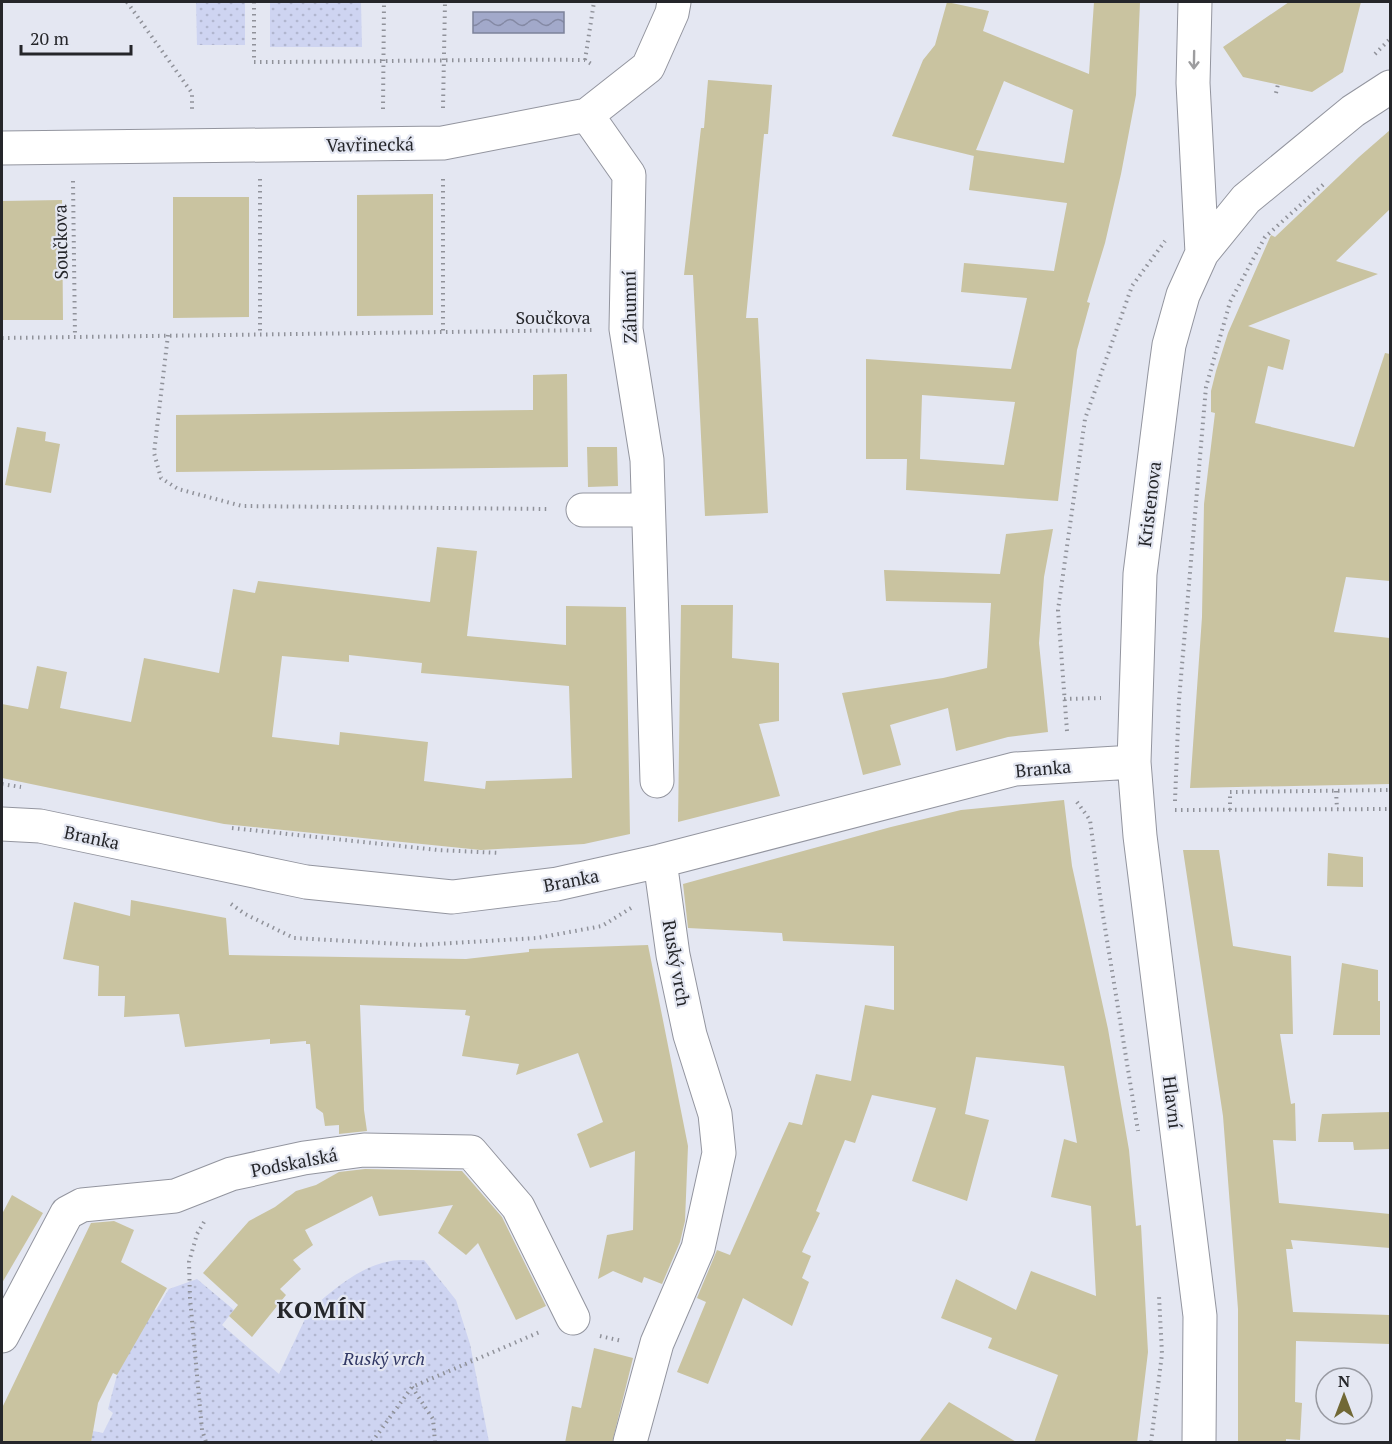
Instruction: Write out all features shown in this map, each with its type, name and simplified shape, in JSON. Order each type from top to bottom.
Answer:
[{"type":"street","name":"Vavřinecká","points":[[2,148],[442,143],[587,115],[648,67],[675,2]]},
{"type":"street","name":"Kristenova","points":[[1195,2],[1193,83],[1202,253]]},
{"type":"street","name":"Kristenova","points":[[1134,762],[1140,574],[1169,345],[1183,295],[1202,253],[1246,198],[1353,111],[1390,87]]},
{"type":"street","name":"Záhumní","points":[[587,115],[629,176],[626,329],[647,460],[657,782]]},
{"type":"street","points":[[583,510],[648,510]]},
{"type":"street","name":"Branka","points":[[2,824],[40,826],[306,882],[452,897],[662,874],[1015,769],[1134,762]]},
{"type":"street","name":"Hlavní","points":[[1134,762],[1140,836],[1200,1316],[1199,1443]]},
{"type":"street","name":"Ruský vrch","points":[[630,1443],[657,1343],[698,1248],[719,1153],[715,1114],[690,1035],[673,955],[662,874]]},
{"type":"street","name":"Podskalská","points":[[2,1336],[67,1212],[82,1205],[175,1196],[231,1174],[304,1158],[364,1150],[471,1152],[518,1207],[573,1318]]},
{"type":"path","points":[[126,2],[192,93],[192,145]]},
{"type":"path","points":[[254,2],[254,62],[383,62],[444,59],[585,60],[623,86]]},
{"type":"path","points":[[382,143],[384,2]]},
{"type":"path","points":[[444,80],[446,2]]},
{"type":"path","points":[[585,60],[594,2]]},
{"type":"path","points":[[1276,93],[1278,84]]},
{"type":"path","points":[[433,111],[452,110]]},
{"type":"path","points":[[442,143],[443,331]]},
{"type":"path","points":[[260,145],[260,334]]},
{"type":"path","name":"Součkova","points":[[73,147],[75,337]]},
{"type":"path","points":[[1174,821],[1179,700],[1206,387],[1230,302],[1265,237],[1332,177]]},
{"type":"path","name":"Součkova","points":[[2,339],[626,329]]},
{"type":"path","points":[[168,335],[154,453],[161,478],[178,489],[242,506],[583,510]]},
{"type":"path","points":[[1064,699],[1108,698]]},
{"type":"path","points":[[2,784],[23,788]]},
{"type":"path","points":[[1336,790],[1337,809]]},
{"type":"path","points":[[1230,810],[1230,792],[1390,790]]},
{"type":"path","points":[[1071,794],[1090,820],[1101,903],[1140,1138]]},
{"type":"path","points":[[1175,810],[1390,809]]},
{"type":"path","points":[[224,827],[438,850],[501,853]]},
{"type":"path","points":[[228,902],[245,914],[294,938],[419,945],[537,938],[602,926],[662,874]]},
{"type":"path","points":[[206,1443],[202,1430],[189,1262],[198,1234],[207,1216]]},
{"type":"path","points":[[1151,1443],[1162,1354],[1159,1289]]},
{"type":"path","points":[[372,1443],[412,1388],[573,1318]]},
{"type":"path","points":[[412,1388],[434,1419],[435,1443]]},
{"type":"green space","points":[[196,2],[245,2],[245,45],[197,45]]},
{"type":"green space","points":[[270,2],[361,2],[362,47],[270,47]]},
{"type":"green space","name":"Ruský vrch","points":[[395,1260],[424,1260],[456,1300],[470,1344],[489,1442],[91,1442],[93,1431],[103,1433],[113,1413],[108,1409],[117,1375],[147,1306],[156,1310],[169,1289],[197,1279],[234,1310],[222,1325],[279,1374],[305,1319],[303,1316],[333,1291],[355,1275],[378,1264]]},
{"type":"water","points":[[473,12],[564,12],[564,33],[473,33]]},
{"type":"building","points":[[947,2],[989,11],[983,31],[1089,74],[1094,2],[1140,2],[1136,95],[1121,174],[1105,243],[1087,302],[1090,303],[1077,350],[1058,501],[906,490],[907,459],[866,459],[866,359],[1011,369],[1027,298],[961,292],[964,263],[1054,271],[1067,203],[969,190],[974,156],[892,136],[923,60],[935,45]],"holes":[[[1004,81],[1073,110],[1064,163],[976,150]],[[922,395],[1015,402],[1004,465],[920,459]]]},
{"type":"building","points":[[1289,2],[1361,2],[1343,72],[1312,92],[1243,77],[1223,47]]},
{"type":"building","points":[[708,80],[772,85],[768,134],[764,134],[746,318],[758,318],[768,513],[705,516],[693,275],[684,275],[701,128],[704,128]]},
{"type":"building","points":[[1390,130],[1390,209],[1336,261],[1378,274],[1248,326],[1290,340],[1283,370],[1268,366],[1255,423],[1354,447],[1385,353],[1390,354],[1390,581],[1346,577],[1334,632],[1390,638],[1390,784],[1190,788],[1202,617],[1204,504],[1215,413],[1211,412],[1211,391],[1216,371],[1228,333],[1271,235],[1275,237]]},
{"type":"building","points":[[433,194],[433,315],[357,316],[357,195]]},
{"type":"building","points":[[173,197],[249,197],[249,317],[173,318]]},
{"type":"building","points":[[62,200],[63,320],[2,320],[2,201]]},
{"type":"building","points":[[567,374],[568,467],[176,472],[176,415],[533,410],[533,375]]},
{"type":"building","points":[[17,427],[46,432],[45,441],[60,444],[51,493],[5,485]]},
{"type":"building","points":[[587,447],[617,447],[618,486],[588,487]]},
{"type":"building","points":[[1053,529],[1044,577],[1039,643],[1048,732],[1008,737],[956,751],[948,708],[890,725],[901,765],[863,775],[842,693],[943,678],[987,668],[991,603],[886,601],[884,570],[1000,574],[1006,534]]},
{"type":"building","points":[[437,547],[477,551],[467,636],[566,645],[566,606],[626,607],[630,834],[584,844],[481,850],[224,824],[2,778],[2,704],[28,709],[37,666],[67,672],[60,708],[131,722],[144,658],[219,673],[233,589],[255,593],[258,581],[430,602]],"holes":[[[349,655],[422,663],[421,673],[569,686],[572,778],[486,781],[485,789],[424,781],[428,742],[340,732],[339,745],[272,737],[282,656],[349,662]]]},
{"type":"building","points":[[681,605],[733,605],[732,658],[779,663],[779,721],[759,724],[780,796],[678,822]]},
{"type":"building","points":[[1064,800],[1072,866],[1108,1029],[1129,1150],[1136,1226],[1141,1225],[1148,1352],[1137,1443],[1034,1443],[1058,1375],[988,1348],[992,1338],[941,1318],[956,1279],[1016,1310],[1031,1271],[1096,1296],[1091,1206],[1051,1197],[1064,1139],[1077,1143],[1064,1066],[976,1057],[965,1114],[989,1120],[967,1201],[912,1181],[936,1108],[872,1095],[855,1143],[845,1140],[816,1211],[820,1213],[802,1252],[811,1256],[802,1278],[809,1282],[792,1326],[743,1298],[708,1384],[677,1372],[706,1302],[697,1298],[717,1250],[730,1255],[789,1122],[802,1125],[816,1074],[851,1081],[865,1005],[894,1010],[894,946],[783,941],[782,933],[688,928],[683,884],[961,810]]},
{"type":"building","points":[[1183,850],[1219,850],[1233,946],[1291,956],[1293,1034],[1280,1034],[1291,1104],[1295,1103],[1296,1141],[1273,1140],[1279,1203],[1390,1214],[1390,1248],[1291,1240],[1293,1249],[1286,1249],[1293,1312],[1390,1315],[1390,1344],[1296,1341],[1295,1402],[1302,1403],[1300,1440],[1286,1439],[1286,1443],[1238,1443],[1238,1309],[1223,1116]]},
{"type":"building","points":[[1328,853],[1363,857],[1363,887],[1327,886]]},
{"type":"building","points":[[131,900],[226,918],[229,955],[466,959],[529,952],[529,949],[648,945],[688,1146],[685,1221],[680,1242],[662,1284],[644,1277],[642,1283],[613,1271],[598,1279],[607,1235],[633,1230],[635,1151],[590,1168],[577,1134],[603,1122],[578,1053],[516,1075],[519,1064],[462,1056],[470,1016],[465,1015],[466,1010],[360,1005],[364,1110],[367,1131],[339,1134],[339,1125],[325,1126],[323,1113],[316,1108],[310,1044],[306,1044],[306,1041],[270,1044],[270,1039],[185,1047],[179,1014],[124,1017],[125,996],[98,996],[99,966],[63,959],[74,902],[130,916]]},
{"type":"building","points":[[1342,963],[1378,970],[1380,1035],[1333,1035]]},
{"type":"building","points":[[1390,1112],[1390,1149],[1354,1150],[1353,1142],[1318,1142],[1322,1114]]},
{"type":"building","points":[[365,1169],[462,1171],[502,1217],[546,1306],[516,1320],[478,1243],[466,1255],[438,1233],[453,1205],[379,1216],[372,1196],[305,1230],[313,1245],[293,1260],[301,1269],[280,1289],[286,1295],[252,1337],[229,1316],[238,1305],[203,1273],[249,1221],[275,1207],[296,1191],[316,1185],[339,1172]]},
{"type":"building","points":[[12,1195],[43,1213],[2,1283],[2,1214]]},
{"type":"building","points":[[114,1221],[134,1230],[121,1262],[167,1288],[117,1375],[113,1373],[98,1403],[91,1443],[2,1443],[2,1408],[91,1223]]},
{"type":"building","points":[[594,1348],[633,1358],[612,1443],[565,1443],[572,1406],[581,1408]]},
{"type":"building","points":[[949,1402],[1018,1443],[918,1443]]},
{"type":"district","name":"KOMÍN","points":[[322,1309]]}]
